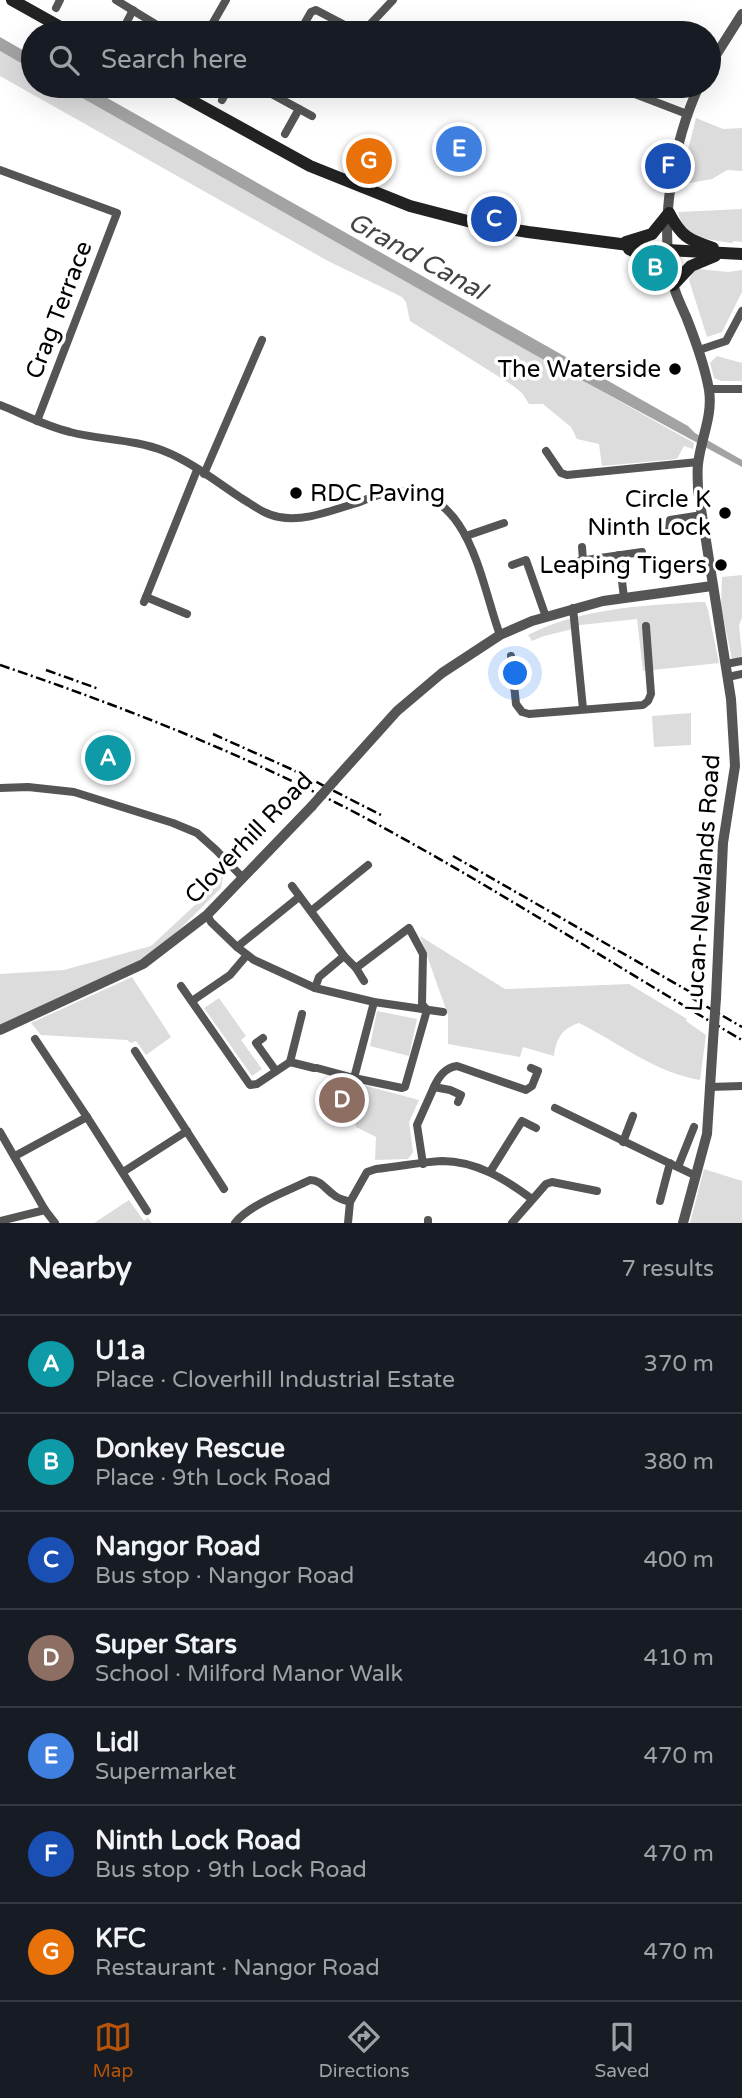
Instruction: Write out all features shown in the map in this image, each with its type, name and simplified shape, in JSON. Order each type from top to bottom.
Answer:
[{"type":"main road","points":[[12,0],[50,21]]},
{"type":"main road","points":[[187,98],[310,166],[410,206],[479,224],[667,250],[742,254]]},
{"type":"main road","points":[[619,244],[652,234],[669,213],[677,228],[687,238],[726,253]]},
{"type":"main road","points":[[619,244],[652,260],[673,285],[691,266],[726,253]]},
{"type":"street","points":[[214,21],[226,0]]},
{"type":"street","points":[[373,21],[393,0]]},
{"type":"street","points":[[122,2],[150,21]]},
{"type":"street","points":[[127,21],[133,10]]},
{"type":"street","points":[[306,21],[311,12],[316,10],[338,21]]},
{"type":"street","points":[[721,47],[742,14]]},
{"type":"street","points":[[279,98],[312,116]]},
{"type":"street","points":[[645,98],[687,114]]},
{"type":"street","name":"Lucan-Newlands Road","points":[[683,1223],[707,1134],[723,843],[737,788],[731,699],[698,490],[698,462],[710,412],[709,389],[699,350],[673,285],[667,250],[674,164],[694,98]]},
{"type":"street","points":[[285,134],[299,109]]},
{"type":"street","name":"Crag Terrace","points":[[0,170],[117,213],[37,421]]},
{"type":"street","points":[[699,350],[726,341],[742,311]]},
{"type":"street","points":[[187,614],[145,600],[200,472],[262,341]]},
{"type":"street","points":[[709,389],[742,389]]},
{"type":"street","points":[[0,405],[72,433],[142,444],[162,450],[260,510],[278,517],[319,515],[388,492],[411,492],[429,497],[445,506],[456,517],[466,536],[500,635]]},
{"type":"street","points":[[546,451],[561,473],[567,475],[698,462]]},
{"type":"street","points":[[669,531],[670,520],[702,515]]},
{"type":"street","points":[[466,536],[504,523]]},
{"type":"street","points":[[582,547],[583,560]]},
{"type":"street","points":[[572,562],[642,552]]},
{"type":"street","points":[[619,555],[624,598]]},
{"type":"street","points":[[512,565],[526,560],[546,617]]},
{"type":"street","name":"Cloverhill Road","points":[[0,1030],[143,964],[206,915],[312,806],[397,711],[442,673],[500,635],[573,608],[712,586]]},
{"type":"street","points":[[573,608],[583,709]]},
{"type":"street","points":[[511,656],[516,704],[522,712],[528,714],[643,705],[652,694],[646,626]]},
{"type":"street","points":[[726,664],[742,661]]},
{"type":"street","points":[[728,677],[742,674]]},
{"type":"street","points":[[0,788],[28,787],[74,792],[173,823],[197,833],[243,878]]},
{"type":"street","points":[[311,911],[368,865]]},
{"type":"street","points":[[292,886],[364,981]]},
{"type":"street","points":[[237,947],[299,897]]},
{"type":"street","points":[[206,915],[247,955],[315,988],[374,1002],[443,1012]]},
{"type":"street","points":[[290,1062],[405,1087],[426,1010],[422,1004],[423,954],[409,928],[356,968]]},
{"type":"street","points":[[192,1001],[230,975],[247,955]]},
{"type":"street","points":[[315,988],[319,977],[344,956]]},
{"type":"street","points":[[181,986],[250,1085],[257,1084],[290,1062],[302,1014]]},
{"type":"street","points":[[354,1078],[374,1002]]},
{"type":"street","points":[[263,1038],[256,1043],[276,1071]]},
{"type":"street","points":[[35,1039],[147,1211]]},
{"type":"street","points":[[135,1051],[224,1189]]},
{"type":"street","points":[[423,1164],[417,1125],[442,1074],[457,1066],[526,1090],[532,1086],[538,1071],[531,1068]]},
{"type":"street","points":[[709,1087],[742,1086]]},
{"type":"street","points":[[434,1087],[461,1095],[458,1102]]},
{"type":"street","points":[[555,1108],[696,1176]]},
{"type":"street","points":[[15,1156],[87,1116]]},
{"type":"street","points":[[623,1142],[633,1116]]},
{"type":"street","points":[[491,1172],[522,1121],[536,1128]]},
{"type":"street","points":[[660,1201],[674,1165],[694,1127]]},
{"type":"street","points":[[123,1172],[187,1131]]},
{"type":"street","points":[[0,1132],[55,1223]]},
{"type":"street","points":[[348,1223],[350,1202],[367,1172],[376,1169],[441,1161],[460,1162],[491,1172],[532,1199]]},
{"type":"street","points":[[235,1223],[251,1209],[310,1180],[316,1180],[336,1197],[350,1202]]},
{"type":"street","points":[[512,1223],[546,1184],[552,1182],[597,1191]]},
{"type":"street","points":[[0,1221],[45,1210]]},
{"type":"shaded area","points":[[0,37],[21,49],[21,63],[0,51]]},
{"type":"shaded area","points":[[0,51],[21,63],[21,88],[0,76]]},
{"type":"shaded area","points":[[39,98],[82,98],[694,443],[693,449],[684,446],[677,459],[602,466],[599,444],[577,439],[571,427],[543,404],[529,404],[522,393],[512,385],[410,321],[406,302],[402,297],[328,261]]},
{"type":"shaded area","points":[[82,98],[107,98],[688,426],[695,433],[742,460],[742,467],[537,356]]},
{"type":"shaded area","points":[[696,118],[723,129],[742,128],[742,171],[727,170],[712,179],[679,185]]},
{"type":"shaded area","points":[[742,209],[742,242],[732,243],[706,239],[692,232],[681,221],[678,212]]},
{"type":"shaded area","points":[[699,269],[728,272],[742,270],[742,292],[722,332],[707,337],[689,280],[693,271]]},
{"type":"shaded area","points":[[717,356],[742,363],[742,381],[721,381],[714,378],[710,363]]},
{"type":"shaded area","points":[[742,575],[742,618],[739,625],[742,654],[741,657],[732,659],[721,607],[722,577]]},
{"type":"shaded area","points":[[705,602],[719,663],[643,671],[637,619],[580,625],[532,641],[528,635],[569,619],[611,610]]},
{"type":"shaded area","points":[[691,713],[691,745],[654,747],[652,716]]},
{"type":"shaded area","points":[[224,871],[221,888],[172,937],[138,961],[0,1025],[0,974],[64,970],[151,946],[209,892]]},
{"type":"shaded area","points":[[420,936],[505,989],[629,984],[687,1019],[686,1021],[706,1035],[700,1080],[653,1064],[579,1023],[561,1035],[554,1056],[523,1047],[520,1057],[448,1044],[448,1015]]},
{"type":"shaded area","points":[[132,977],[171,1037],[146,1055],[136,1041],[131,1043],[127,1040],[41,1035],[31,1023]]},
{"type":"shaded area","points":[[219,998],[246,1036],[241,1040],[262,1069],[252,1076],[204,1008]]},
{"type":"shaded area","points":[[377,1011],[417,1019],[409,1056],[370,1046]]},
{"type":"shaded area","points":[[363,1085],[419,1100],[409,1122],[413,1152],[408,1159],[375,1160],[376,1137],[356,1127],[351,1088],[362,1091]]},
{"type":"shaded area","points":[[704,1169],[742,1181],[742,1223],[690,1223]]},
{"type":"shaded area","points":[[129,1200],[144,1221],[148,1218],[152,1223],[94,1223]]},
{"type":"railway","points":[[0,665],[201,740],[347,809],[483,884],[742,1040]]},
{"type":"railway","points":[[46,670],[99,689]]},
{"type":"railway","points":[[213,734],[291,769],[383,816]]},
{"type":"railway","points":[[453,856],[699,997]]},
{"type":"railway","points":[[690,997],[742,1027]]},
{"type":"place","name":"Lidl","points":[[459,149]]},
{"type":"place","name":"KFC","points":[[369,161]]},
{"type":"place","name":"Ninth Lock Road","points":[[668,166]]},
{"type":"place","name":"Nangor Road","points":[[494,219]]},
{"type":"place","name":"Donkey Rescue","points":[[655,268]]},
{"type":"place","name":"The Waterside","points":[[675,369]]},
{"type":"place","name":"RDC Paving","points":[[296,493]]},
{"type":"place","name":"Circle K Ninth Lock","points":[[725,513]]},
{"type":"place","name":"Leaping Tigers","points":[[721,565]]},
{"type":"place","name":"U1a","points":[[108,758]]},
{"type":"place","name":"Super Stars","points":[[342,1100]]},
{"type":"water label","name":"Grand Canal","points":[[417,256]]}]
